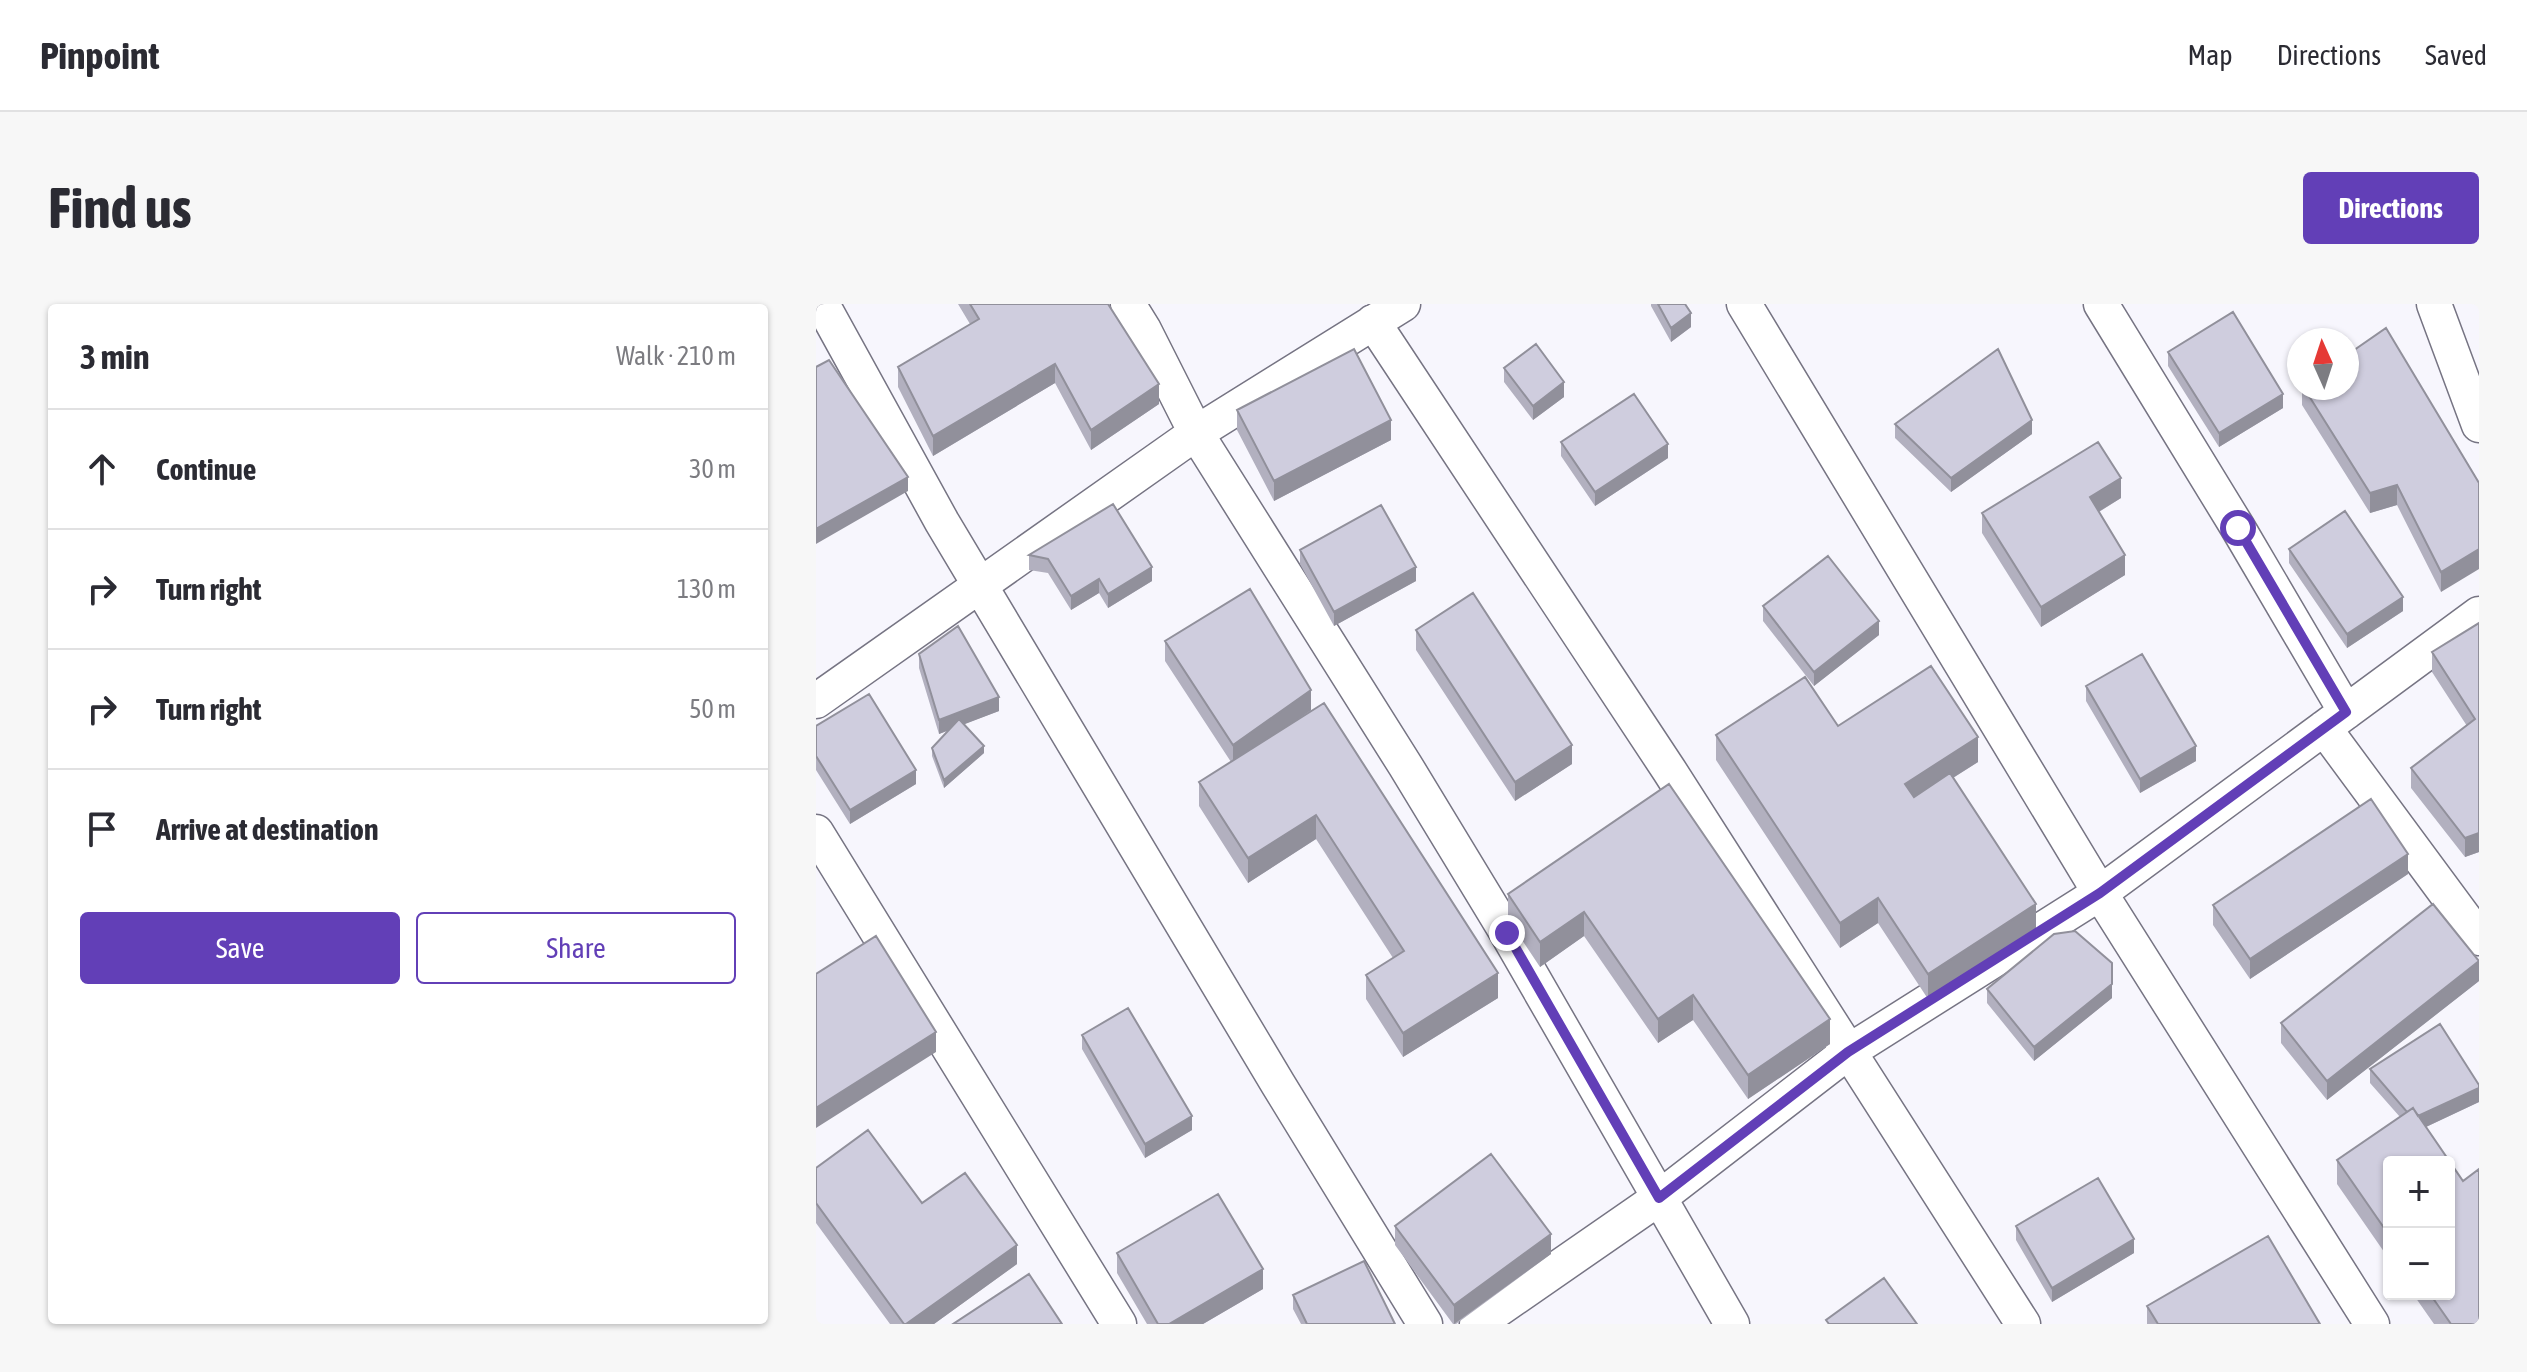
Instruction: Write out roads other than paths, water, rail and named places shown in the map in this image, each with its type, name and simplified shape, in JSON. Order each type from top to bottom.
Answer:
[{"type":"street","points":[[822,304],[942,522],[1425,1324]]},
{"type":"street","points":[[1128,304],[1196,433],[1507,933],[1732,1324]]},
{"type":"street","points":[[816,701],[1196,433],[1403,304]]},
{"type":"street","points":[[1744,304],[2100,893],[2372,1324]]},
{"type":"street","points":[[2101,304],[2238,528],[2335,720],[2479,938]]},
{"type":"street","points":[[2434,304],[2479,425]]},
{"type":"street","points":[[1373,322],[1669,770],[2023,1324]]},
{"type":"street","points":[[1477,1324],[1659,1198],[1848,1052],[2100,893],[2479,614]]},
{"type":"street","points":[[816,832],[1119,1324]]}]
